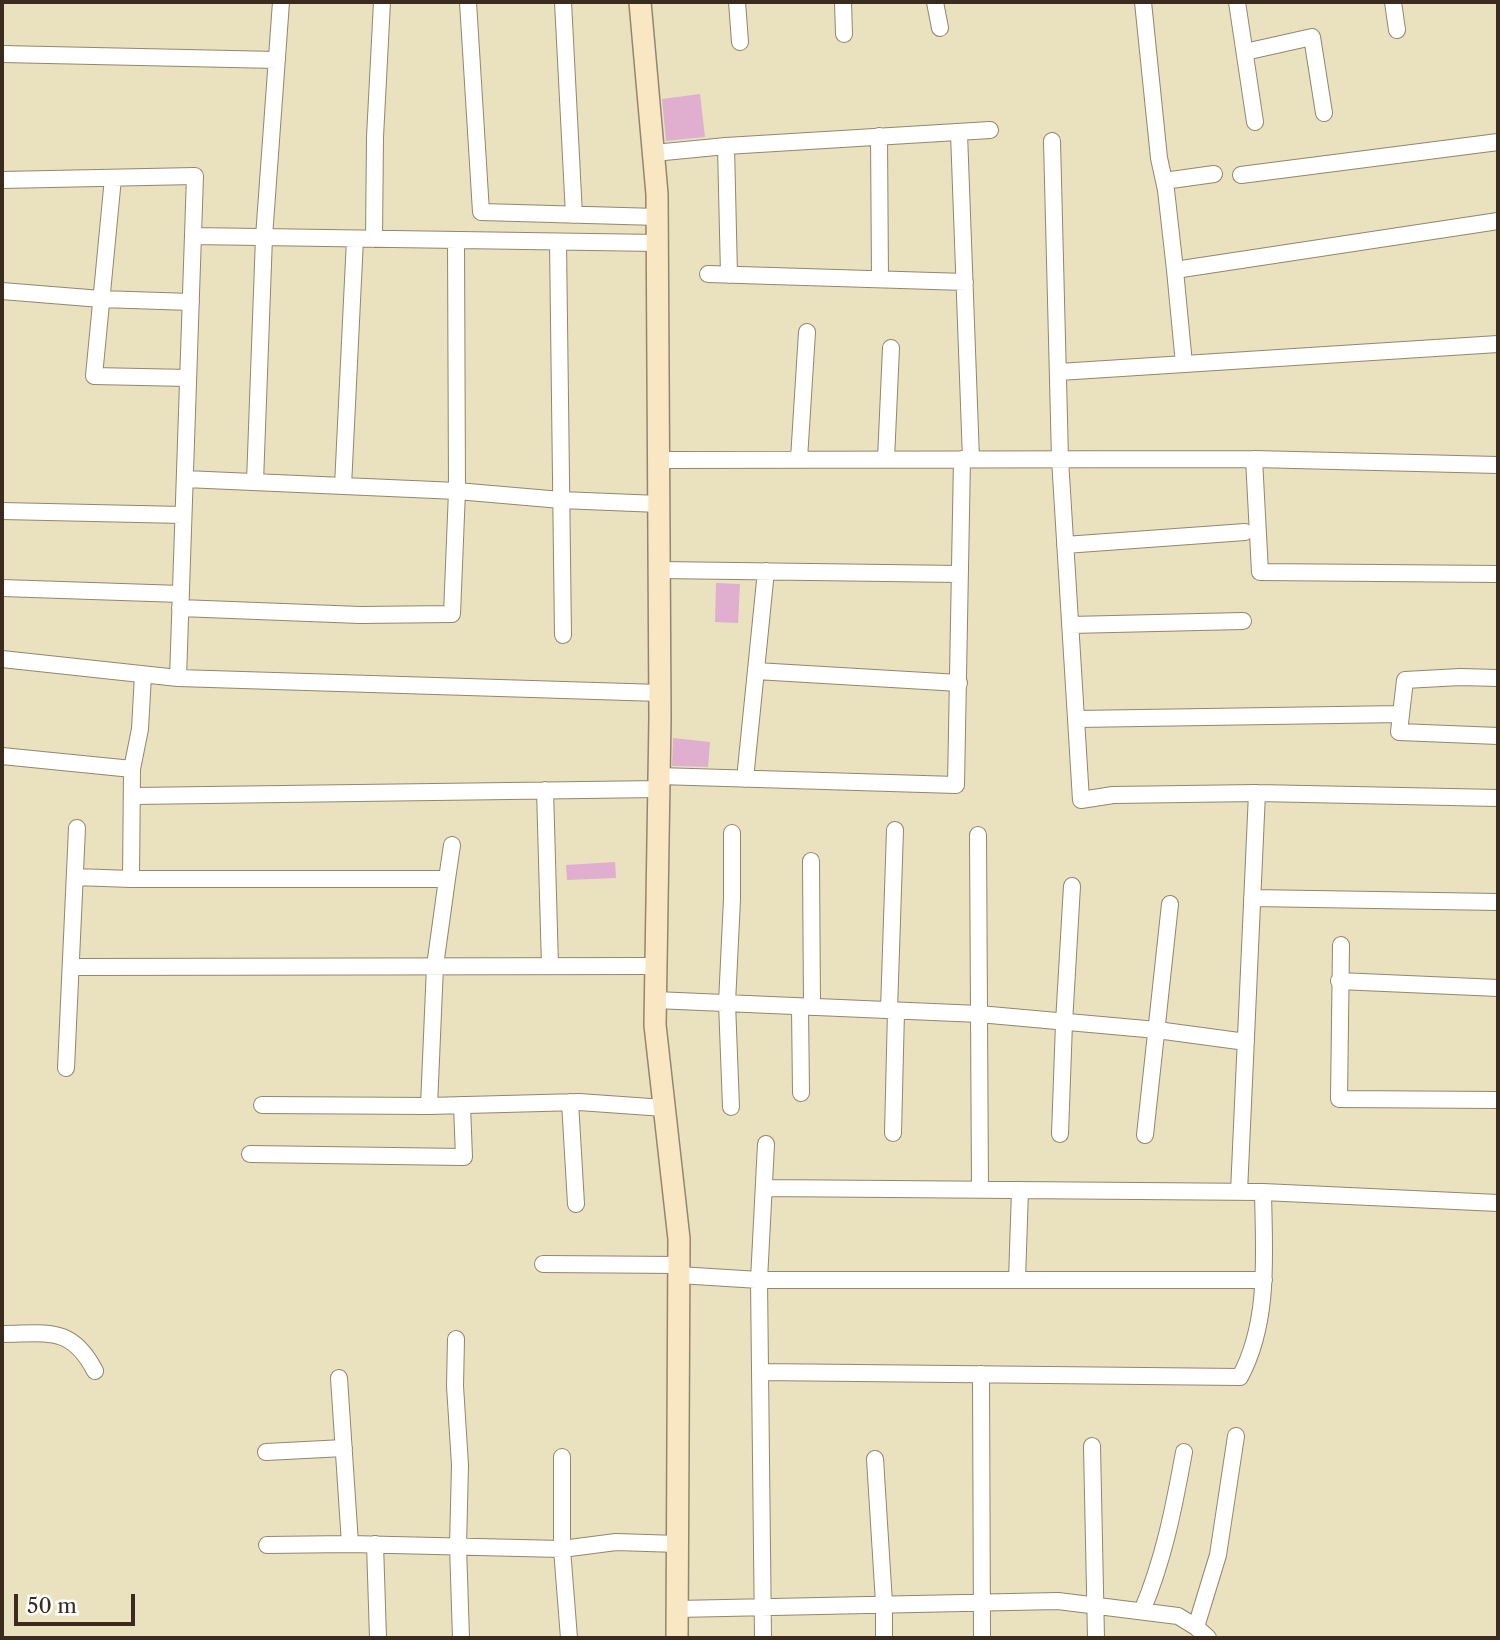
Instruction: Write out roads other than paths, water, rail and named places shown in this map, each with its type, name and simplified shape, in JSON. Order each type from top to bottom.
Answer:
[{"type":"street","points":[[256,482],[264,237],[281,2]]},
{"type":"street","points":[[374,239],[375,137],[382,2]]},
{"type":"street","points":[[468,2],[481,212],[658,217]]},
{"type":"street","points":[[563,2],[574,215]]},
{"type":"street","points":[[640,2],[658,217],[660,693],[655,1025],[679,1239],[677,1638]]},
{"type":"street","points":[[737,2],[740,42]]},
{"type":"street","points":[[843,2],[845,34]]},
{"type":"street","points":[[935,2],[940,28]]},
{"type":"street","points":[[1143,2],[1184,364]]},
{"type":"street","points":[[1237,2],[1255,122]]},
{"type":"street","points":[[1393,2],[1397,30]]},
{"type":"street","points":[[1245,52],[1312,37],[1324,113]]},
{"type":"street","points":[[2,54],[277,60]]},
{"type":"street","points":[[654,153],[990,130]]},
{"type":"street","points":[[133,796],[545,790],[745,779],[956,785],[960,575],[966,459],[965,282],[959,132]]},
{"type":"street","points":[[879,136],[880,279]]},
{"type":"street","points":[[1052,141],[1060,459],[1081,800],[1113,795],[1257,793],[1498,797]]},
{"type":"street","points":[[1241,174],[1498,142]]},
{"type":"street","points":[[726,146],[729,275]]},
{"type":"street","points":[[1164,181],[1214,174]]},
{"type":"street","points":[[2,180],[195,176],[178,678]]},
{"type":"street","points":[[113,178],[93,376],[188,377]]},
{"type":"street","points":[[1175,270],[1498,221]]},
{"type":"street","points":[[193,236],[658,243]]},
{"type":"street","points":[[343,486],[355,239]]},
{"type":"street","points":[[2,588],[360,615],[452,614],[457,491],[456,240]]},
{"type":"street","points":[[558,242],[563,635]]},
{"type":"street","points":[[708,274],[965,282]]},
{"type":"street","points":[[2,290],[101,299],[191,302]]},
{"type":"street","points":[[799,459],[807,332]]},
{"type":"street","points":[[1059,372],[1498,344]]},
{"type":"street","points":[[886,459],[891,348]]},
{"type":"street","points":[[659,460],[1254,459],[1498,465]]},
{"type":"street","points":[[1254,459],[1259,572],[1498,574]]},
{"type":"street","points":[[185,478],[659,504]]},
{"type":"street","points":[[2,511],[184,515]]},
{"type":"street","points":[[1065,545],[1245,532]]},
{"type":"street","points":[[660,570],[960,575]]},
{"type":"street","points":[[745,779],[766,572]]},
{"type":"street","points":[[1070,625],[1243,621]]},
{"type":"street","points":[[2,659],[178,678],[660,693]]},
{"type":"street","points":[[756,671],[959,683]]},
{"type":"street","points":[[131,879],[132,769],[139,729],[143,675]]},
{"type":"street","points":[[1498,678],[1405,680],[1399,732],[1498,736]]},
{"type":"street","points":[[1076,719],[1401,714]]},
{"type":"street","points":[[2,756],[132,769]]},
{"type":"street","points":[[545,790],[550,966]]},
{"type":"street","points":[[1239,1192],[1257,793]]},
{"type":"street","points":[[66,1069],[77,828]]},
{"type":"street","points":[[893,1133],[895,830]]},
{"type":"street","points":[[731,1107],[727,1003],[732,833]]},
{"type":"street","points":[[978,835],[980,1189]]},
{"type":"street","points":[[429,1106],[435,966],[452,845]]},
{"type":"street","points":[[801,1093],[811,861]]},
{"type":"street","points":[[75,877],[447,879]]},
{"type":"street","points":[[1060,1134],[1072,886]]},
{"type":"street","points":[[1252,898],[1498,902]]},
{"type":"street","points":[[1145,1135],[1170,904]]},
{"type":"street","points":[[1342,945],[1339,981],[1339,1099],[1498,1100]]},
{"type":"street","points":[[71,967],[656,966]]},
{"type":"street","points":[[1339,981],[1498,988]]},
{"type":"street","points":[[655,1000],[979,1014],[1157,1030],[1245,1042]]},
{"type":"street","points":[[262,1105],[429,1106],[570,1102],[664,1108]]},
{"type":"street","points":[[570,1102],[576,1204]]},
{"type":"street","points":[[250,1154],[464,1157],[462,1105]]},
{"type":"street","points":[[763,1638],[759,1280],[766,1144]]},
{"type":"street","points":[[764,1188],[1263,1192],[1498,1203]]},
{"type":"street","points":[[1017,1280],[1020,1190]]},
{"type":"street","points":[[760,1372],[1240,1377],[1252,1355],[1264,1280],[1263,1192]]},
{"type":"street","points":[[543,1264],[679,1270],[759,1280],[1264,1280]]},
{"type":"street","points":[[2,1334],[59,1334],[71,1340],[86,1354],[95,1371]]},
{"type":"street","points":[[456,1339],[461,1638]]},
{"type":"street","points":[[981,1374],[982,1638]]},
{"type":"street","points":[[339,1378],[350,1544]]},
{"type":"street","points":[[677,1609],[1058,1601],[1178,1616],[1205,1635],[1236,1436]]},
{"type":"street","points":[[1093,1446],[1096,1638]]},
{"type":"street","points":[[266,1452],[344,1448]]},
{"type":"street","points":[[1142,1611],[1168,1538],[1184,1452]]},
{"type":"street","points":[[562,1457],[562,1549],[569,1638]]},
{"type":"street","points":[[876,1459],[884,1638]]},
{"type":"street","points":[[267,1545],[375,1544],[562,1549],[616,1542],[678,1544]]},
{"type":"street","points":[[375,1544],[378,1638]]}]
